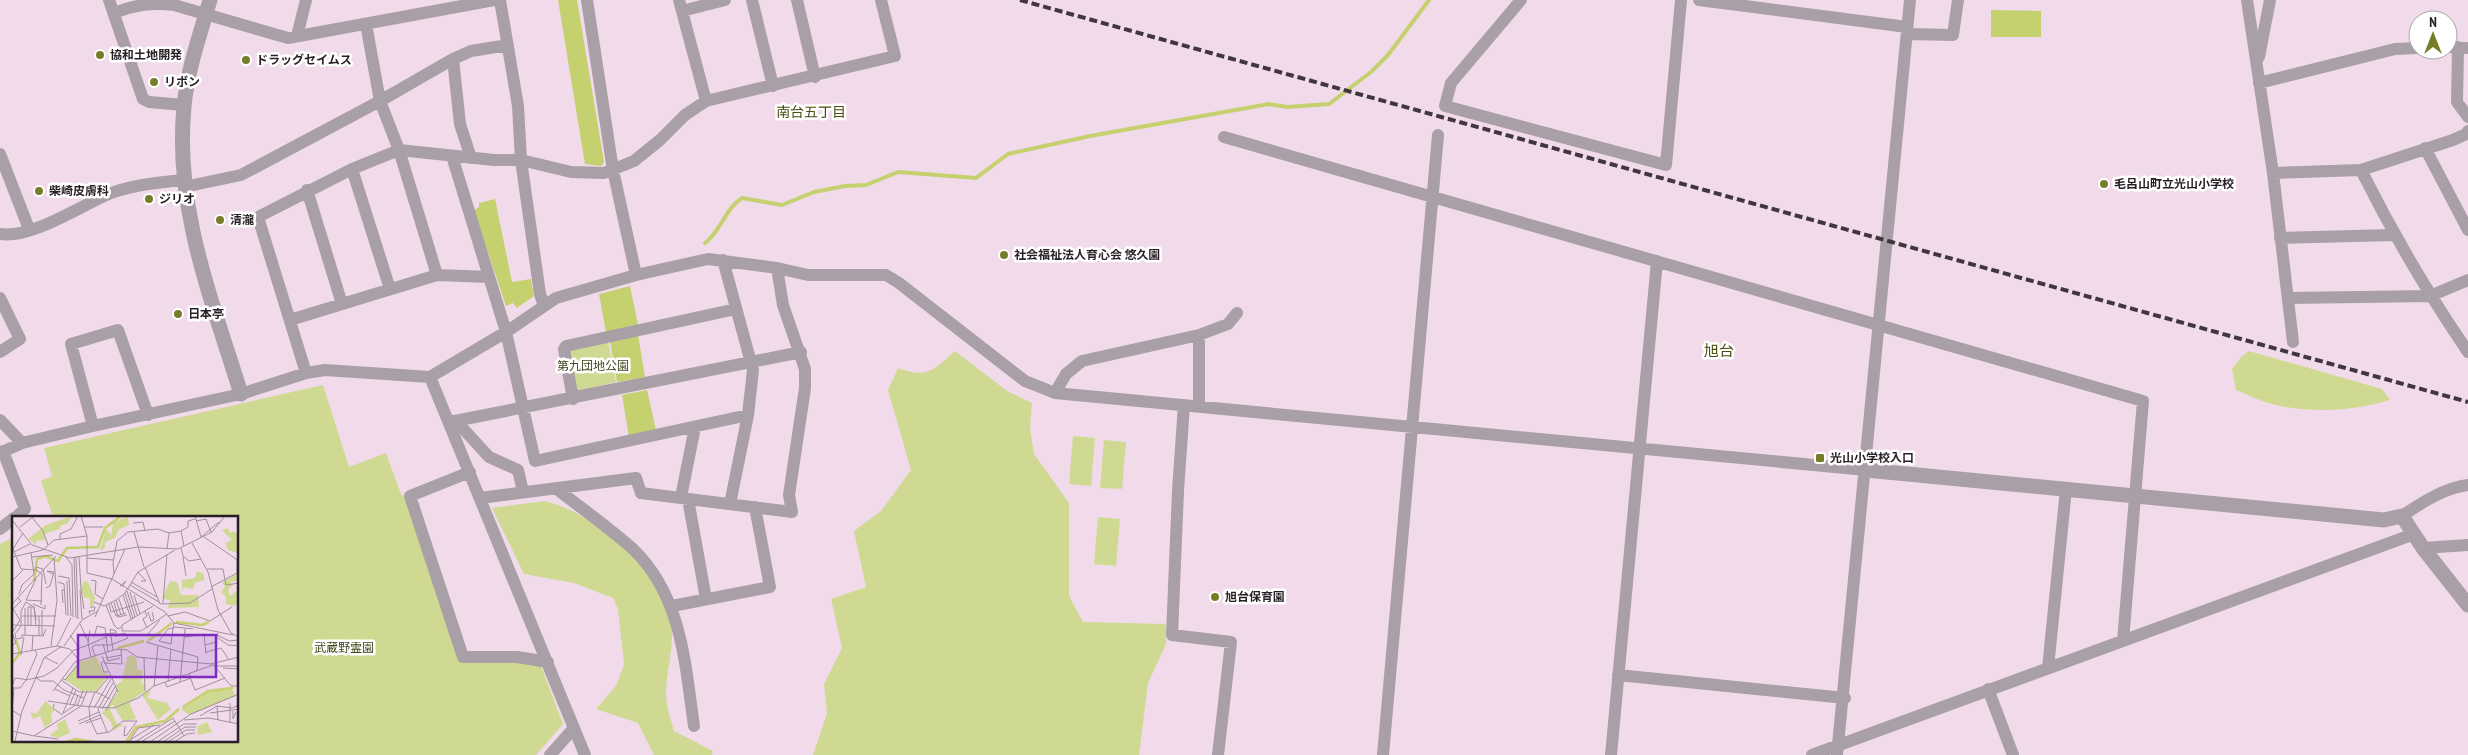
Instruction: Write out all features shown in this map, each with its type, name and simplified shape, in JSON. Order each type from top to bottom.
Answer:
[{"type":"street","points":[[109,0],[143,99],[149,102],[184,105]]},
{"type":"street","points":[[297,36],[306,0]]},
{"type":"street","points":[[114,13],[135,5],[156,3],[185,8],[208,7],[288,38],[494,0]]},
{"type":"street","points":[[500,0],[518,106],[521,160],[540,294],[544,306]]},
{"type":"street","points":[[587,0],[613,170],[636,275]]},
{"type":"street","points":[[706,101],[681,5],[725,0]]},
{"type":"street","points":[[752,0],[773,86]]},
{"type":"street","points":[[797,0],[815,77]]},
{"type":"street","points":[[306,372],[258,217],[307,190],[399,150],[471,158],[521,160],[571,172],[604,173],[613,170],[634,161],[660,140],[685,114],[706,101],[815,77],[895,56],[881,0]]},
{"type":"street","points":[[1521,0],[1450,83],[1446,106],[1666,165],[1681,0]]},
{"type":"street","points":[[1699,0],[1952,35],[1958,0]]},
{"type":"street","points":[[1838,750],[1845,698],[1910,0]]},
{"type":"street","points":[[2247,0],[2273,173],[2293,342]]},
{"type":"street","points":[[2257,64],[2270,0]]},
{"type":"street","points":[[208,7],[190,72],[184,105],[181,139],[184,184],[197,251],[241,394]]},
{"type":"street","points":[[366,24],[380,101],[399,150],[437,275]]},
{"type":"street","points":[[3,238],[70,215],[105,196],[123,190],[241,176],[453,59],[471,51],[508,45]]},
{"type":"street","points":[[2259,84],[2395,49],[2408,48]]},
{"type":"street","points":[[453,59],[460,124],[471,158]]},
{"type":"street","points":[[2458,60],[2457,102],[2468,118]]},
{"type":"street","points":[[2273,173],[2361,170],[2459,137],[2468,131]]},
{"type":"street","points":[[1383,755],[1414,427],[1438,135]]},
{"type":"street","points":[[1224,137],[2143,401],[2122,641]]},
{"type":"street","points":[[2425,148],[2468,230]]},
{"type":"street","points":[[0,154],[29,229]]},
{"type":"street","points":[[452,156],[506,332],[535,461],[748,414]]},
{"type":"street","points":[[352,169],[390,288]]},
{"type":"street","points":[[2361,170],[2393,235],[2430,296],[2468,352]]},
{"type":"street","points":[[307,190],[342,304]]},
{"type":"street","points":[[2280,238],[2393,235]]},
{"type":"street","points":[[17,516],[25,510],[2,452],[22,443],[241,394],[306,372],[325,370],[430,376],[506,332],[544,306],[568,294],[636,275],[708,260],[723,260],[777,268],[808,275],[886,275],[899,283],[1025,382],[1054,393],[1639,447],[2384,520],[2402,516],[2422,502],[2459,486],[2468,485]]},
{"type":"street","points":[[723,260],[754,370],[748,414],[730,504]]},
{"type":"street","points":[[1611,755],[1658,261]]},
{"type":"street","points":[[480,498],[636,478],[641,493],[792,512],[789,495],[805,388],[804,368],[783,305],[777,268]]},
{"type":"street","points":[[290,320],[437,275],[489,277]]},
{"type":"street","points":[[2288,298],[2430,296],[2468,280]]},
{"type":"street","points":[[0,298],[20,339],[0,352]]},
{"type":"street","points":[[574,399],[564,349],[566,346],[736,309]]},
{"type":"street","points":[[1054,393],[1066,374],[1082,361],[1199,336],[1228,324],[1237,313]]},
{"type":"street","points":[[93,426],[71,344],[118,330],[148,415]]},
{"type":"street","points":[[1199,336],[1199,406]]},
{"type":"street","points":[[453,422],[800,352]]},
{"type":"street","points":[[430,376],[453,422],[480,498],[585,755]]},
{"type":"street","points":[[1184,405],[1178,491],[1172,636],[1230,642],[1218,755]]},
{"type":"street","points":[[0,420],[22,443]]},
{"type":"street","points":[[453,422],[489,457],[518,470],[523,492]]},
{"type":"street","points":[[695,427],[684,498],[706,599]]},
{"type":"street","points":[[470,472],[410,496],[463,657],[517,657],[548,662]]},
{"type":"street","points":[[557,489],[634,551],[657,579],[672,606],[684,654],[694,726]]},
{"type":"street","points":[[2048,668],[2066,489]]},
{"type":"street","points":[[672,606],[770,587],[755,507]]},
{"type":"street","points":[[2402,516],[2423,548],[2468,605]]},
{"type":"street","points":[[0,529],[12,520]]},
{"type":"street","points":[[1812,755],[1838,750],[1988,689],[2414,534]]},
{"type":"street","points":[[2423,548],[2468,545]]},
{"type":"street","points":[[1618,674],[1845,698]]},
{"type":"street","points":[[1988,689],[2013,755]]},
{"type":"street","points":[[550,755],[574,728]]},
{"type":"green space","name":"第九団地公園","points":[[608,341],[616,382],[577,391],[569,350]]},
{"type":"green space","points":[[955,351],[1007,391],[1032,403],[1030,427],[1034,454],[1069,503],[1069,596],[1083,622],[1166,624],[1166,644],[1148,683],[1139,755],[813,755],[827,713],[824,684],[842,648],[831,599],[866,587],[854,531],[881,511],[911,470],[888,390],[898,368],[916,373],[930,371]]},
{"type":"green space","points":[[2249,351],[2382,389],[2390,400],[2361,407],[2331,410],[2301,409],[2262,401],[2236,390],[2232,369],[2242,356]]},
{"type":"green space","name":"武蔵野霊園","points":[[323,385],[349,467],[386,453],[401,494],[408,500],[460,661],[519,662],[541,666],[563,724],[536,755],[0,755],[0,544],[12,538],[12,742],[239,742],[239,516],[53,516],[41,481],[52,476],[44,448]]},
{"type":"green space","points":[[1073,436],[1095,438],[1091,486],[1069,484]]},
{"type":"green space","points":[[1104,440],[1126,442],[1122,489],[1100,488]]},
{"type":"green space","points":[[544,501],[563,507],[605,532],[643,568],[658,589],[668,610],[672,630],[666,694],[674,731],[713,751],[712,755],[654,755],[638,723],[596,709],[616,686],[624,664],[618,609],[613,598],[574,583],[524,574],[492,508]]},
{"type":"green space","points":[[1098,517],[1120,519],[1116,566],[1094,564]]},
{"type":"shaded area","points":[[558,0],[577,0],[604,162],[601,166],[585,164]]},
{"type":"shaded area","points":[[1991,10],[2041,11],[2041,37],[1991,37]]},
{"type":"shaded area","points":[[495,199],[512,282],[531,279],[534,296],[517,308],[513,303],[506,306],[474,210],[479,207],[479,203]]},
{"type":"shaded area","points":[[630,286],[638,325],[606,332],[599,294]]},
{"type":"shaded area","points":[[638,335],[645,377],[617,382],[610,341]]},
{"type":"shaded area","points":[[647,390],[656,430],[629,437],[622,395]]},
{"type":"waterway","points":[[705,243],[731,208],[742,198],[782,205],[814,192],[845,186],[866,185],[898,172],[976,178],[1008,154],[1090,136],[1269,104],[1287,107],[1329,104],[1371,72],[1388,55],[1429,0]]},
{"type":"railway","points":[[1020,0],[2468,402]]},
{"type":"place","name":"協和土地開発","points":[[100,55]]},
{"type":"place","name":"ドラッグセイムス","points":[[246,60]]},
{"type":"place","name":"リボン","points":[[154,82]]},
{"type":"place","name":"毛呂山町立光山小学校","points":[[2104,184]]},
{"type":"place","name":"柴崎皮膚科","points":[[39,191]]},
{"type":"place","name":"ジリオ","points":[[149,199]]},
{"type":"place","name":"清瀧","points":[[220,220]]},
{"type":"place","name":"社会福祉法人育心会 悠久園","points":[[1004,255]]},
{"type":"place","name":"日本亭","points":[[178,314]]},
{"type":"place","name":"光山小学校入口","points":[[1820,458]]},
{"type":"place","name":"旭台保育園","points":[[1215,597]]},
{"type":"district","name":"南台五丁目","points":[[811,112]]},
{"type":"district","name":"旭台","points":[[1719,351]]}]
